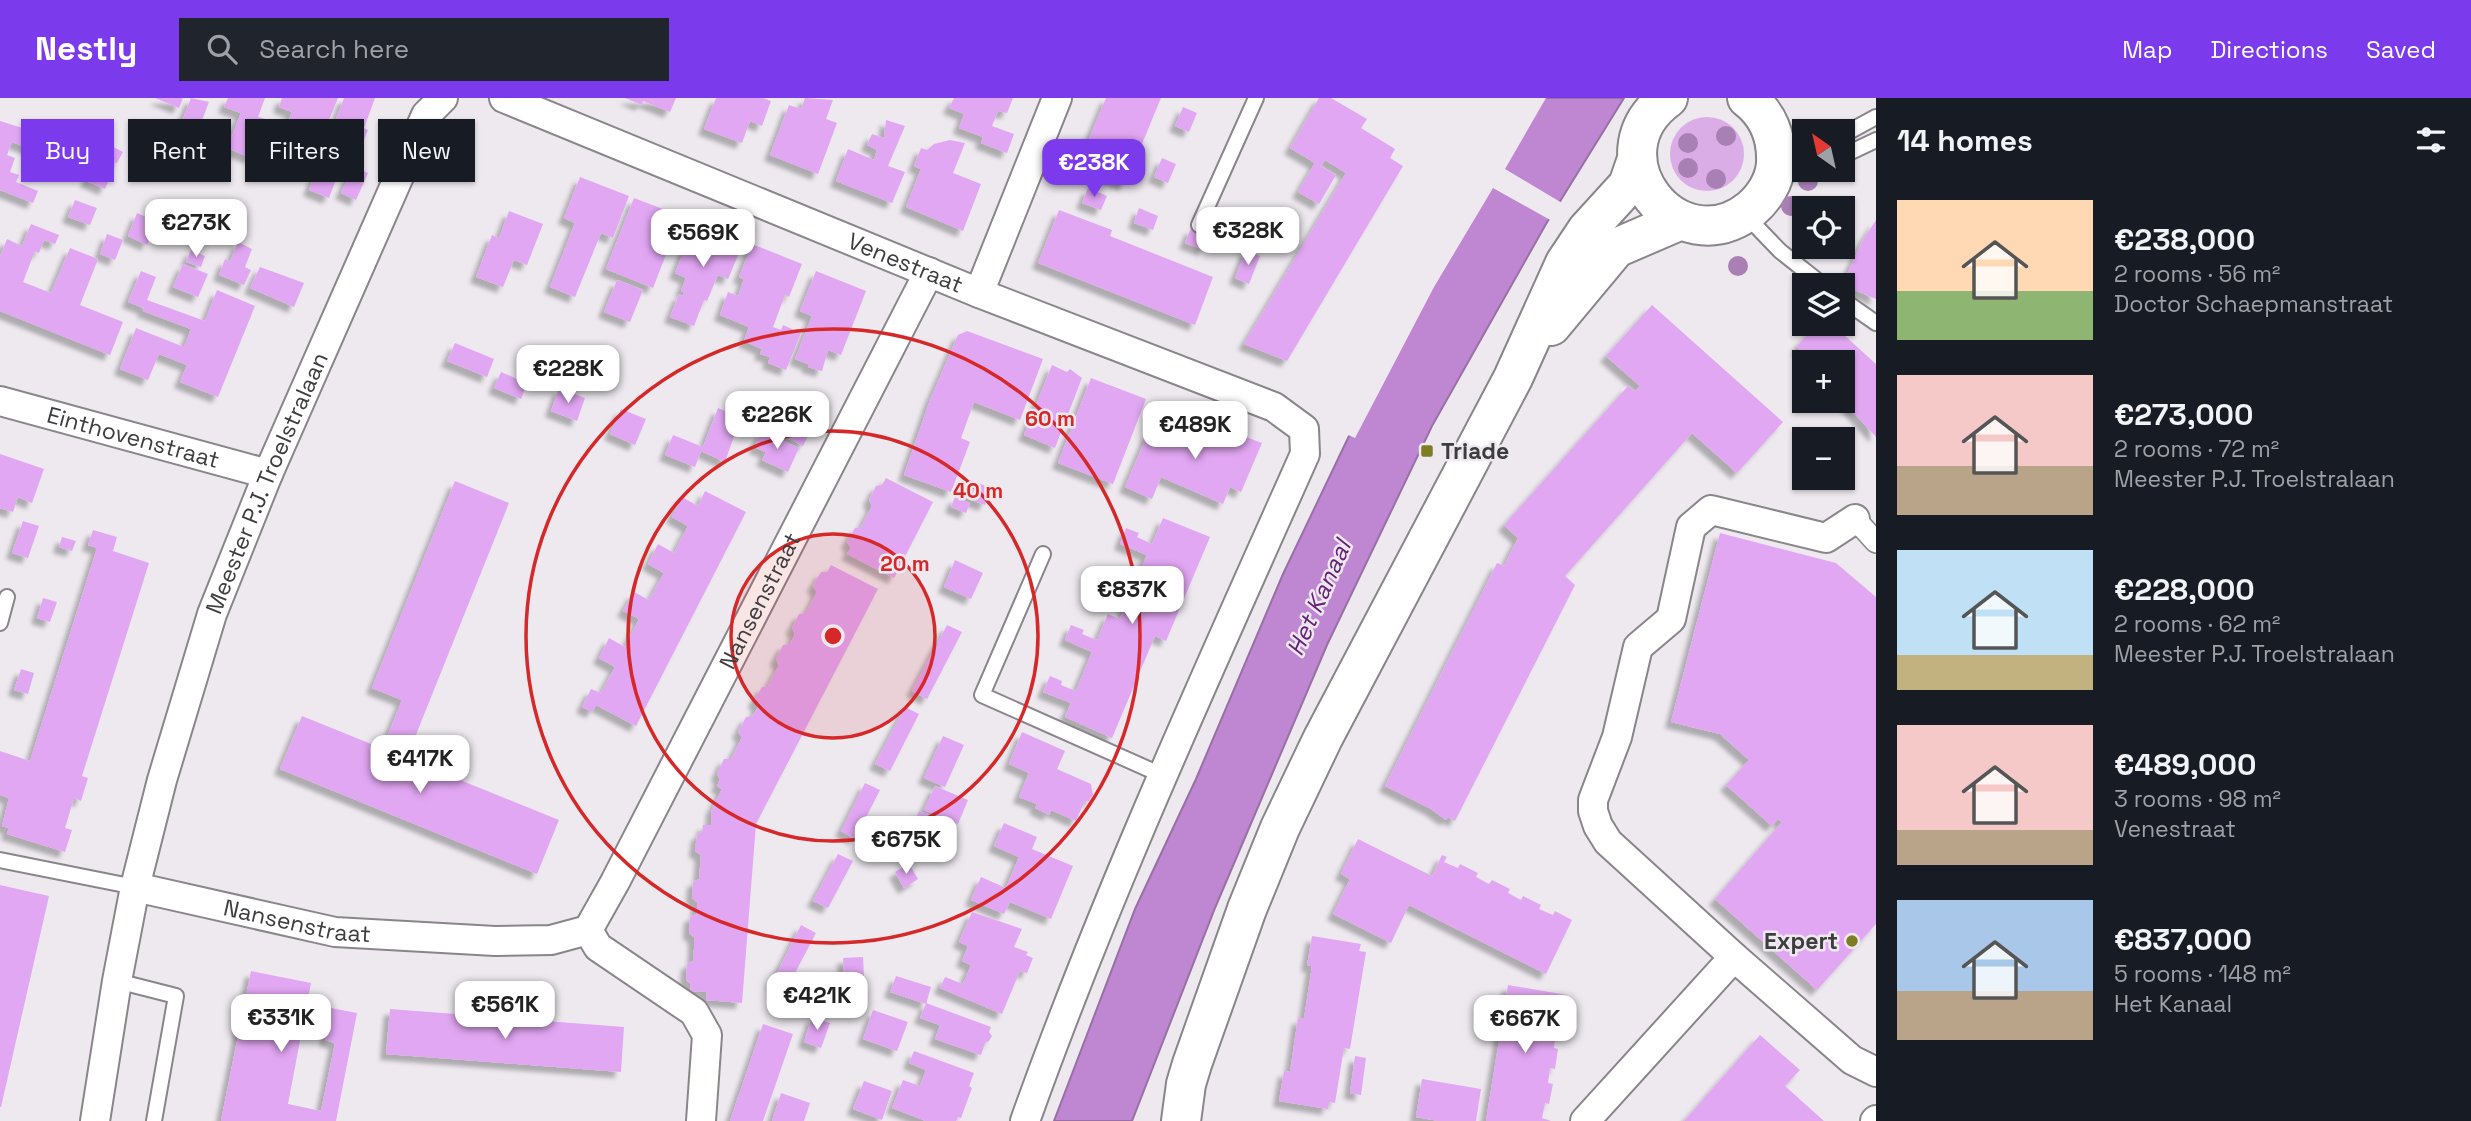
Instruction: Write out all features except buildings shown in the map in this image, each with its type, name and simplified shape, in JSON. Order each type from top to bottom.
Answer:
[{"type":"main road","points":[[1167,1121],[1186,1084],[1247,909],[1280,828],[1329,726],[1518,367],[1565,263],[1587,230],[1628,185],[1646,120],[1668,98]]},
{"type":"main road","points":[[1637,159],[1641,179],[1650,196],[1664,211],[1681,220],[1702,225],[1749,219],[1769,186],[1776,168],[1791,149],[1748,98]]},
{"type":"main road","points":[[1518,367],[1616,248],[1681,220]]},
{"type":"main road","points":[[1181,1121],[1186,1084]]},
{"type":"street","name":"Meester P.J. Troelstralaan","points":[[96,1121],[117,981],[135,887],[162,780],[212,614],[268,474],[426,115],[443,98]]},
{"type":"street","name":"Venestraat","points":[[504,98],[979,293],[1275,407],[1304,429],[1305,454],[1164,776]]},
{"type":"street","points":[[979,293],[1057,98]]},
{"type":"street","name":"Nansenstraat","points":[[135,887],[335,932],[495,942],[551,940],[588,930],[929,272]]},
{"type":"street","name":"Einthovenstraat","points":[[0,401],[268,474]]},
{"type":"street","points":[[1876,542],[1854,519],[1826,538],[1711,510],[1691,527],[1671,619],[1638,647],[1617,737],[1593,800],[1598,826],[1608,842],[1852,1060],[1876,1072]]},
{"type":"street","points":[[1025,1121],[1061,1019],[1164,776]]},
{"type":"street","points":[[588,930],[598,947],[694,1012],[707,1035],[701,1121]]},
{"type":"street","points":[[1585,1121],[1734,957]]},
{"type":"lane","points":[[1199,225],[1256,98]]},
{"type":"lane","points":[[1855,128],[1876,117]]},
{"type":"lane","points":[[1855,150],[1876,140]]},
{"type":"lane","points":[[1749,219],[1780,251],[1808,273]]},
{"type":"lane","points":[[1855,308],[1876,323]]},
{"type":"lane","points":[[1043,554],[982,695],[1164,776]]},
{"type":"lane","points":[[0,623],[7,597]]},
{"type":"lane","points":[[0,860],[135,887]]},
{"type":"lane","points":[[117,981],[176,996],[154,1121]]},
{"type":"shaded area","points":[[1700,117],[1714,117],[1728,123],[1738,133],[1744,154],[1738,175],[1728,185],[1714,191],[1700,191],[1686,185],[1676,175],[1670,161],[1670,147],[1676,133],[1686,123]]},
{"type":"water","name":"Het Kanaal","points":[[1541,98],[1624,98],[1546,224],[1432,426],[1327,645],[1215,908],[1132,1121],[1054,1121],[1135,909],[1196,779],[1283,574],[1348,438],[1448,256]]},
{"type":"pier","points":[[1537,98],[1546,98],[1505,169],[1562,203],[1552,221],[1493,188],[1434,287],[1355,438],[1346,434],[1445,255]]},
{"type":"place","name":"Triade","points":[[1427,451]]},
{"type":"place","name":"Expert","points":[[1852,941]]}]
